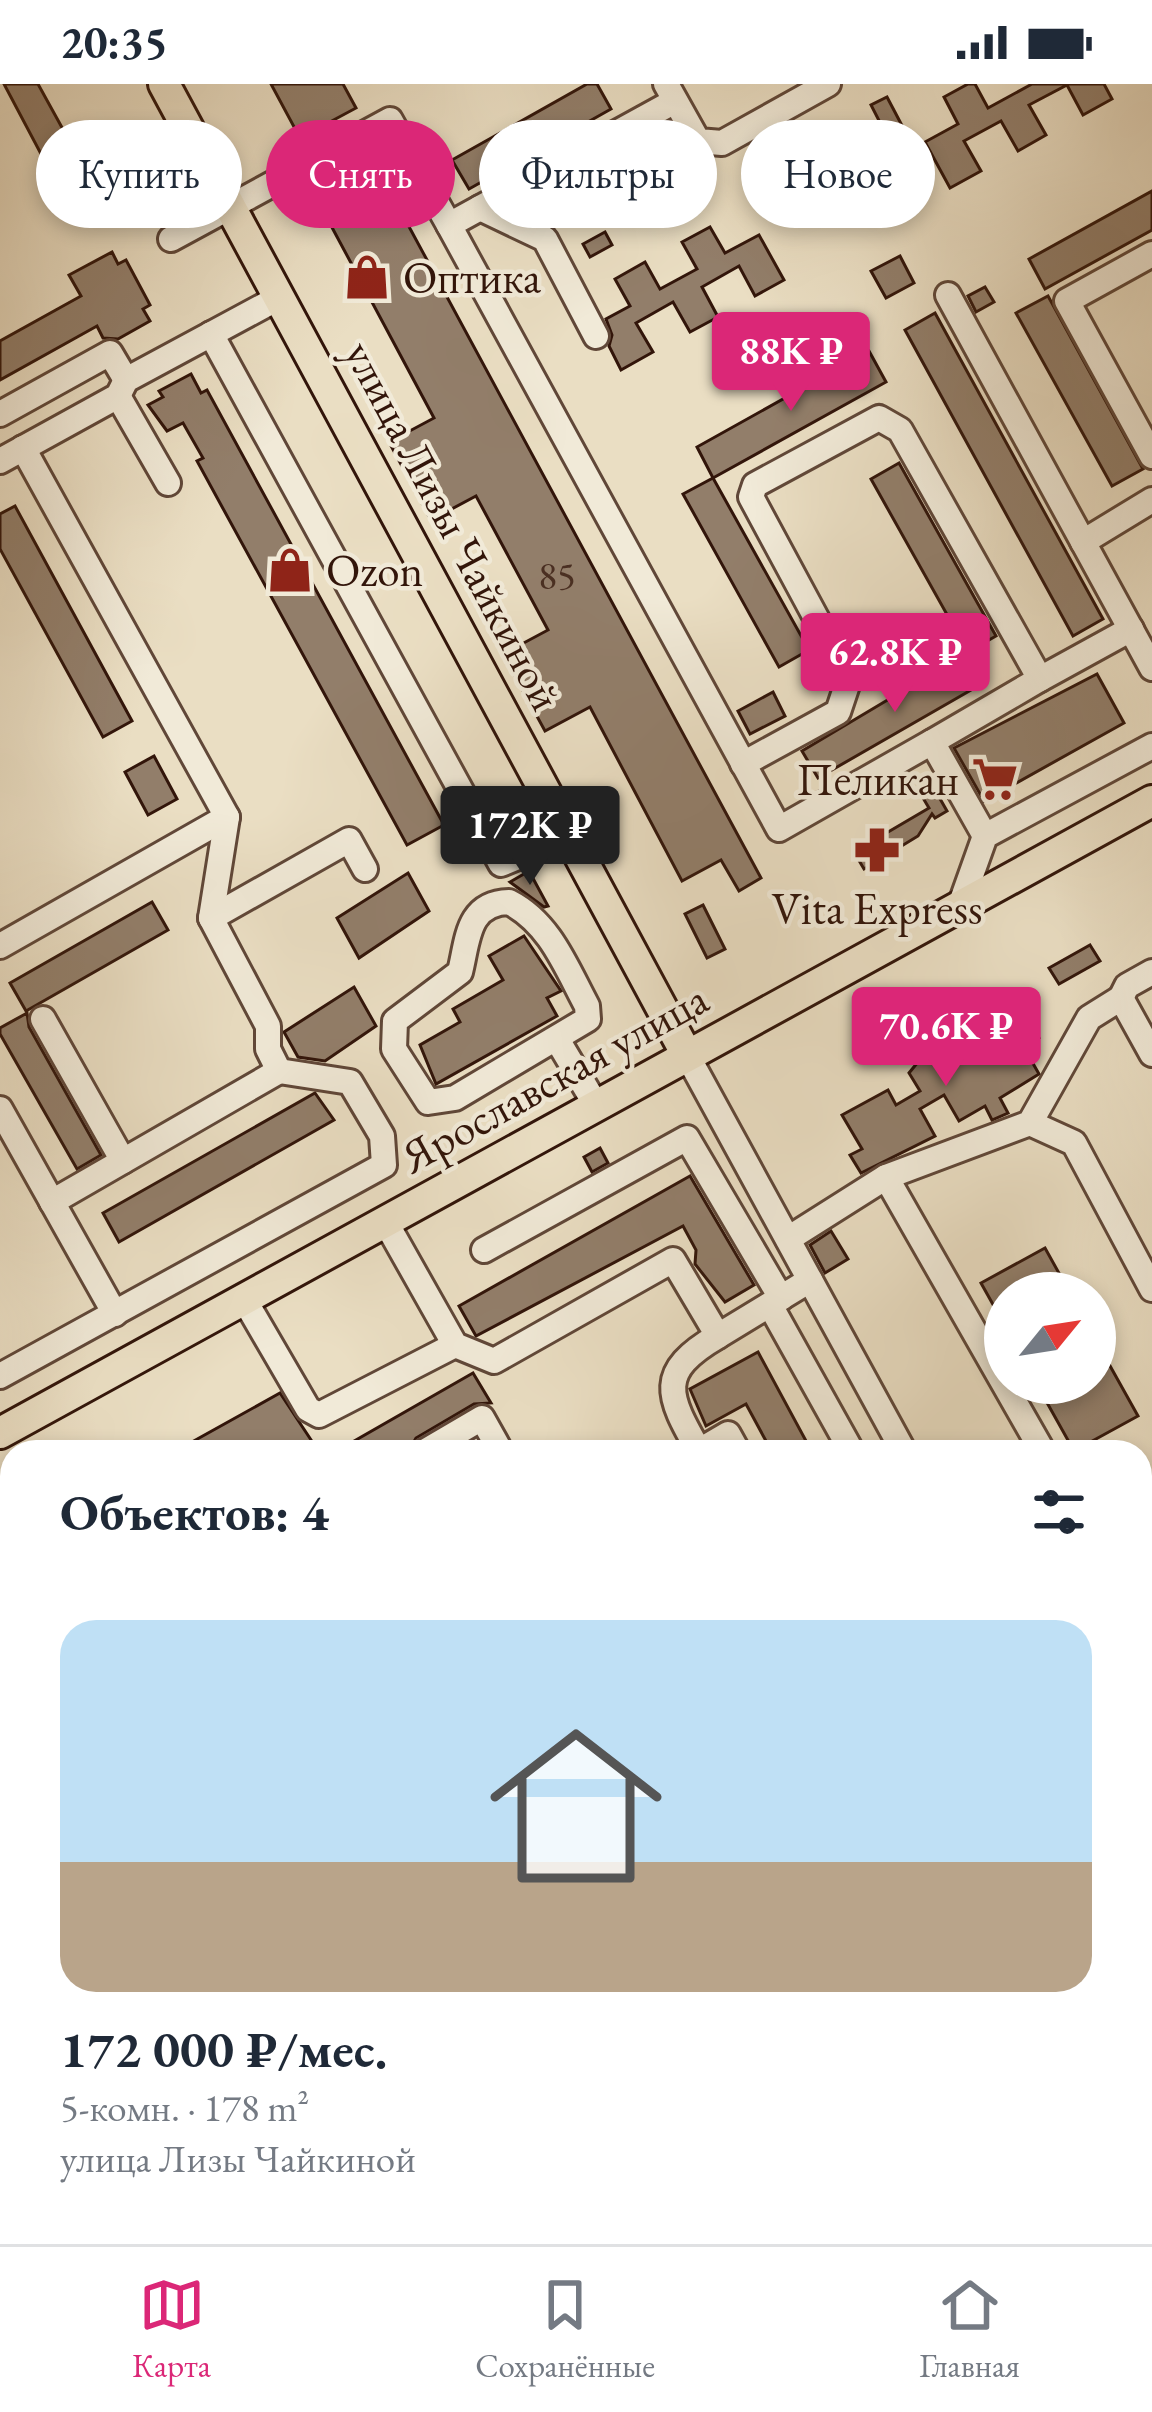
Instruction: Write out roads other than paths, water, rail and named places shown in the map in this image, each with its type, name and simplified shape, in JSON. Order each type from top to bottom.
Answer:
[{"type":"main road","name":"улица Лизы Чайкиной","points":[[164,84],[184,120]]},
{"type":"main road","name":"улица Лизы Чайкиной","points":[[242,227],[687,1055]]},
{"type":"main road","name":"Ярославская улица","points":[[0,1432],[1152,801]]},
{"type":"street","points":[[624,120],[670,92],[698,141],[722,143],[828,84]]},
{"type":"street","points":[[171,238],[190,228]]},
{"type":"street","points":[[451,228],[779,830],[1040,679],[1144,649],[948,295]]},
{"type":"street","points":[[522,228],[545,239],[596,336]]},
{"type":"street","points":[[1152,254],[1067,301],[1152,456]]},
{"type":"street","points":[[0,461],[280,297]]},
{"type":"street","points":[[211,334],[501,864],[531,856],[569,836]]},
{"type":"street","points":[[0,414],[110,353],[168,483]]},
{"type":"street","points":[[743,764],[838,712],[849,679],[751,497],[755,485],[879,418],[900,430],[1040,679]]},
{"type":"street","points":[[23,448],[227,817],[211,919],[268,1026],[268,1049],[279,1071]]},
{"type":"street","points":[[1083,542],[1152,500]]},
{"type":"street","points":[[932,742],[985,836]]},
{"type":"street","points":[[960,906],[985,836],[1152,746]]},
{"type":"street","points":[[0,946],[227,817]]},
{"type":"street","points":[[211,919],[349,841],[365,868]]},
{"type":"street","points":[[509,902],[528,912],[547,932],[587,1006],[581,1027],[558,1041],[440,1104],[418,1094],[393,1035],[395,1021],[407,1009],[446,988],[460,972],[467,930],[481,910],[509,902]]},
{"type":"street","points":[[788,1238],[886,1178],[1030,1123],[1089,1018],[1152,972]]},
{"type":"street","points":[[1120,998],[1152,1054]]},
{"type":"street","points":[[43,1019],[123,1161]]},
{"type":"street","points":[[558,1041],[596,1105]]},
{"type":"street","name":"улица Лизы Чайкиной","points":[[687,1055],[897,1440]]},
{"type":"street","points":[[0,1376],[384,1165],[382,1136],[350,1082],[279,1071],[52,1202]]},
{"type":"street","points":[[0,1109],[115,1314]]},
{"type":"street","points":[[1030,1123],[1074,1143],[1152,1289]]},
{"type":"street","points":[[484,1250],[687,1138],[846,1440]]},
{"type":"street","points":[[886,1178],[1036,1440]]},
{"type":"street","points":[[386,1221],[454,1345],[494,1361],[673,1260],[718,1336]]},
{"type":"street","points":[[693,1440],[673,1406],[672,1382],[685,1355],[810,1280]]},
{"type":"street","points":[[244,1299],[308,1409],[319,1415],[454,1345]]},
{"type":"street","points":[[444,1440],[482,1418],[494,1440]]},
{"type":"place","name":"Оптика","points":[[367,277]]},
{"type":"place","name":"Ozon","points":[[290,570]]},
{"type":"place","name":"Пеликан","points":[[995,779]]},
{"type":"place","name":"Vita Express","points":[[877,850]]}]
